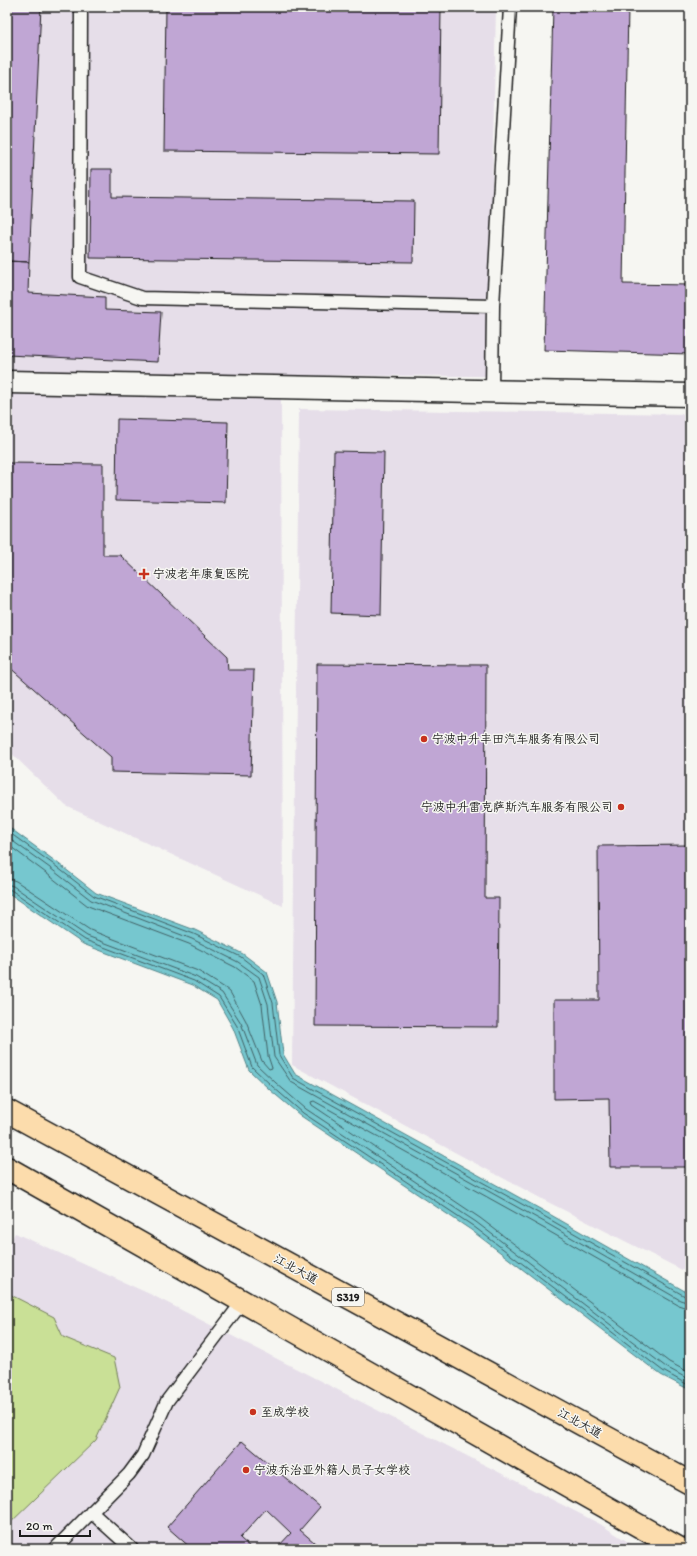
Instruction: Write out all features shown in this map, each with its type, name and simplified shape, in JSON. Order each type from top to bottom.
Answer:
[{"type":"main road","name":"江北大道","points":[[7,1112],[690,1483]]},
{"type":"main road","points":[[7,1168],[680,1549]]},
{"type":"street","points":[[7,382],[690,395]]},
{"type":"lane","points":[[81,7],[80,277],[142,298],[492,306]]},
{"type":"lane","points":[[492,391],[492,306],[510,7]]},
{"type":"lane","points":[[55,1549],[129,1474],[143,1455],[167,1401],[243,1302]]},
{"type":"lane","points":[[91,1512],[132,1549]]},
{"type":"shaded area","points":[[7,7],[496,7],[488,376],[173,375],[7,370]]},
{"type":"shaded area","name":"宁波老年康复医院","points":[[7,394],[281,399],[283,906],[66,806],[7,749]]},
{"type":"shaded area","name":"宁波中升丰田汽车服务有限公司","points":[[299,409],[690,414],[690,1274],[544,1200],[292,1065]]},
{"type":"shaded area","name":"至成学校","points":[[15,1233],[152,1295],[600,1524],[639,1549],[7,1549],[7,1248]]},
{"type":"green space","points":[[7,1293],[54,1317],[63,1337],[114,1358],[120,1387],[96,1440],[7,1526]]},
{"type":"water","points":[[7,826],[96,893],[195,930],[243,954],[267,972],[277,1002],[283,1054],[295,1074],[551,1215],[690,1294],[690,1390],[661,1375],[471,1230],[301,1116],[249,1070],[233,1028],[217,1000],[192,985],[83,944],[7,892]]},
{"type":"building","points":[[7,7],[41,7],[29,262],[7,261]]},
{"type":"building","points":[[166,7],[441,7],[439,154],[164,151]]},
{"type":"building","points":[[553,7],[628,7],[623,284],[690,285],[690,354],[544,350]]},
{"type":"building","points":[[91,169],[112,169],[112,197],[414,201],[413,262],[90,258]]},
{"type":"building","points":[[7,261],[29,262],[28,293],[105,297],[105,310],[161,312],[158,362],[7,355]]},
{"type":"building","points":[[117,419],[228,422],[226,503],[116,500]]},
{"type":"building","points":[[334,451],[384,452],[381,615],[331,613]]},
{"type":"building","points":[[7,463],[103,464],[103,555],[120,555],[227,657],[228,670],[254,670],[251,775],[111,772],[111,757],[7,665]]},
{"type":"building","points":[[317,664],[486,665],[485,898],[499,898],[498,1027],[315,1026]]},
{"type":"building","points":[[690,845],[690,1167],[610,1167],[609,1098],[554,1099],[554,1000],[599,1000],[598,846]]},
{"type":"building","points":[[242,1441],[320,1507],[300,1530],[322,1549],[276,1549],[291,1533],[266,1509],[240,1538],[252,1549],[192,1549],[167,1527]]},
{"type":"place","name":"宁波老年康复医院","points":[[144,574]]},
{"type":"place","name":"宁波中升丰田汽车服务有限公司","points":[[424,739]]},
{"type":"place","name":"宁波中升雷克萨斯汽车服务有限公司","points":[[621,807]]},
{"type":"place","name":"至成学校","points":[[253,1412]]},
{"type":"place","name":"宁波乔治亚外籍人员子女学校","points":[[246,1470]]}]
